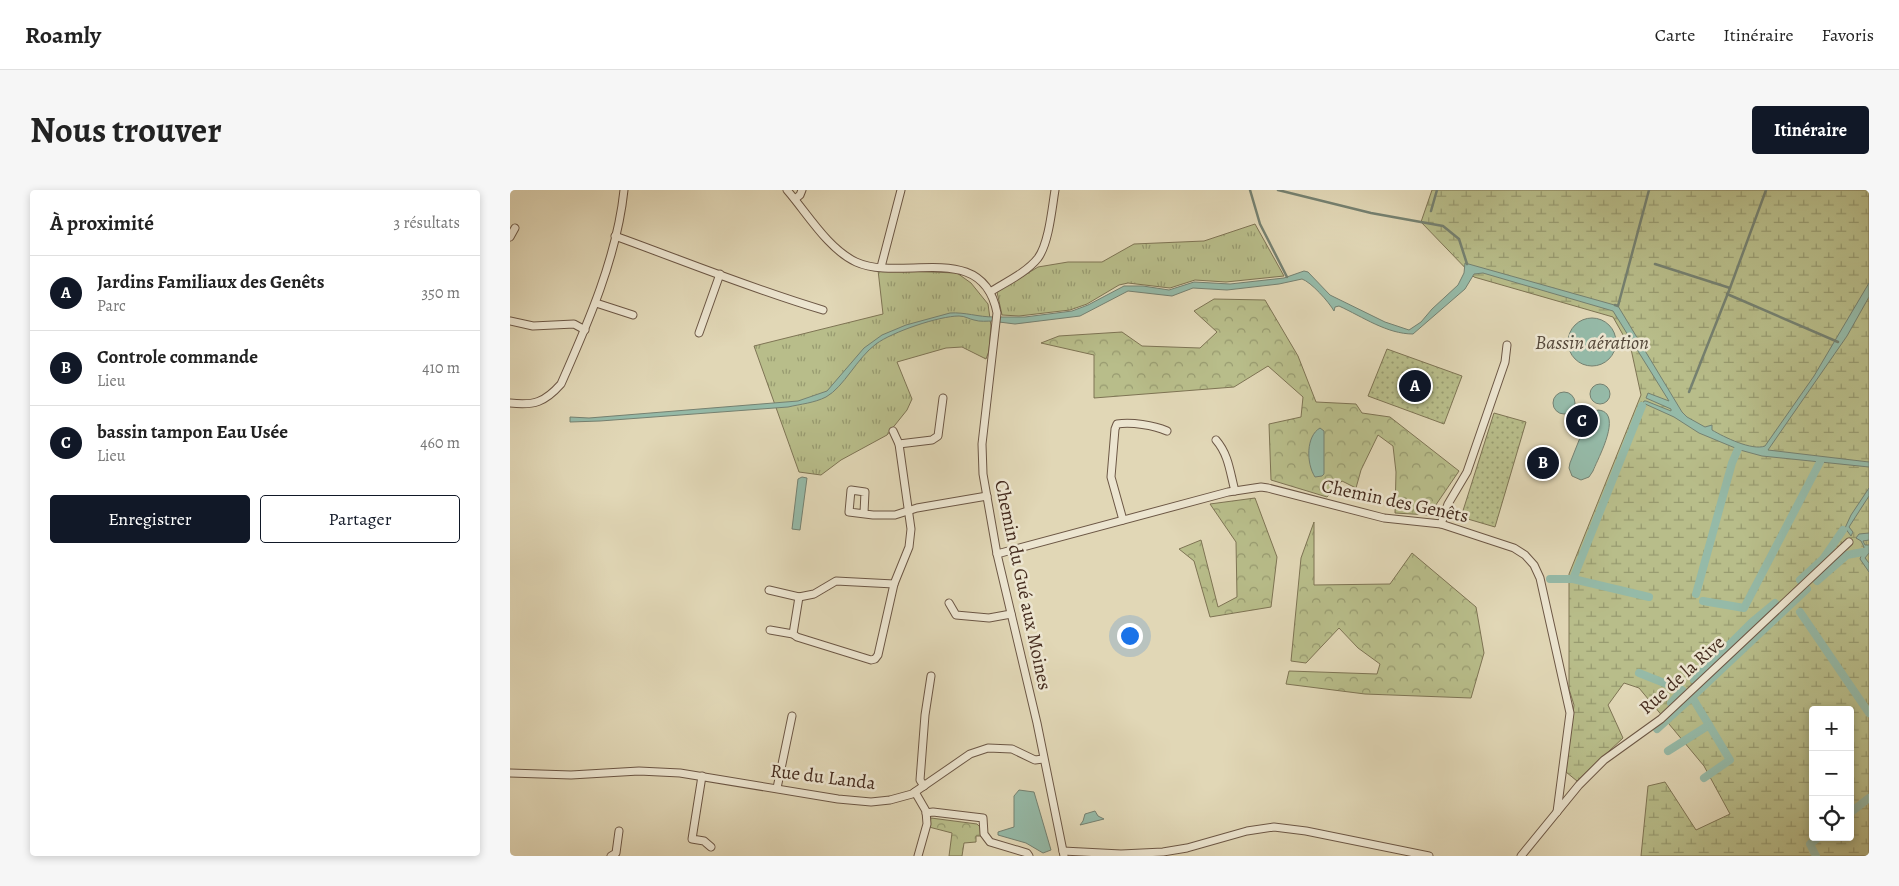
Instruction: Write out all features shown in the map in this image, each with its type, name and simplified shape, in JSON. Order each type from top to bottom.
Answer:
[{"type":"street","points":[[510,402],[533,404],[544,400],[562,384],[596,302],[615,236],[624,190]]},
{"type":"street","points":[[787,190],[837,250],[857,262],[881,267],[950,267],[966,272],[980,281],[990,292],[1021,272],[1038,258],[1044,244],[1055,190]]},
{"type":"street","points":[[795,199],[802,190]]},
{"type":"street","points":[[881,267],[901,190]]},
{"type":"street","points":[[510,237],[515,228]]},
{"type":"street","points":[[615,236],[764,292],[823,310]]},
{"type":"street","points":[[699,333],[720,274]]},
{"type":"street","name":"Chemin du Gué aux Moines","points":[[990,292],[997,313],[982,444],[982,463],[997,554],[1036,723],[1063,853]]},
{"type":"street","points":[[596,302],[633,315]]},
{"type":"street","points":[[510,320],[533,326],[574,324],[585,330]]},
{"type":"street","points":[[1441,524],[1448,504],[1467,472],[1505,362],[1507,345]]},
{"type":"street","points":[[899,444],[932,440],[938,436],[943,398]]},
{"type":"street","points":[[1123,520],[1111,477],[1117,424],[1159,427],[1167,431]]},
{"type":"street","points":[[770,630],[793,634],[871,660],[875,659],[878,655],[894,584],[909,547],[911,529],[899,444],[893,431]]},
{"type":"street","points":[[1216,440],[1223,448],[1230,466],[1235,491]]},
{"type":"street","name":"Chemin des Genêts","points":[[997,554],[1235,491],[1261,487],[1384,518],[1441,524],[1514,548],[1525,555],[1534,565],[1540,578],[1570,713],[1557,812]]},
{"type":"street","points":[[864,513],[896,515],[917,508],[987,496]]},
{"type":"street","name":"Rue de la Rive","points":[[1521,856],[1579,785],[1604,760],[1661,720],[1849,542]]},
{"type":"street","points":[[769,590],[799,597],[814,594],[836,581],[894,584]]},
{"type":"street","points":[[793,634],[799,597]]},
{"type":"street","points":[[949,603],[956,616],[989,618],[1011,614]]},
{"type":"street","points":[[924,786],[920,780],[925,715],[931,676]]},
{"type":"street","points":[[776,788],[792,716]]},
{"type":"street","name":"Rue du Landa","points":[[510,773],[580,775],[639,772],[702,776],[838,799],[871,802],[890,800],[915,792],[970,754],[988,748],[1012,749],[1035,760],[1043,760]]},
{"type":"street","points":[[702,776],[692,839],[704,841],[711,847]]},
{"type":"street","points":[[915,792],[926,813],[927,824],[918,856]]},
{"type":"street","points":[[926,813],[932,812],[983,818],[984,834],[990,842],[1029,856]]},
{"type":"street","points":[[1063,853],[1121,854],[1163,852],[1178,850],[1247,831],[1274,827],[1306,830],[1429,856]]},
{"type":"street","points":[[611,856],[616,853],[619,831]]},
{"type":"green space","points":[[1432,190],[1869,190],[1869,856],[1641,856],[1648,786],[1665,782],[1696,830],[1730,814],[1704,766],[1639,688],[1624,683],[1608,705],[1623,738],[1577,781],[1566,772],[1574,705],[1569,689],[1569,574],[1641,395],[1631,349],[1613,317],[1474,277],[1421,222]]},
{"type":"green space","points":[[1255,224],[1284,276],[1226,282],[1195,280],[1170,288],[1128,283],[1119,285],[1087,304],[1070,310],[1019,316],[1002,315],[997,292],[1038,267],[1068,262],[1102,262],[1134,244],[1204,241]]},
{"type":"green space","points":[[878,270],[957,273],[971,283],[988,304],[991,326],[989,351],[986,359],[962,347],[946,348],[897,362],[912,399],[907,410],[887,435],[841,460],[821,475],[799,472],[754,346],[883,314]]},
{"type":"green space","points":[[1214,299],[1265,300],[1298,356],[1316,402],[1356,404],[1362,413],[1390,417],[1459,471],[1429,515],[1395,513],[1396,472],[1393,446],[1378,435],[1361,470],[1356,488],[1342,481],[1327,497],[1271,480],[1269,424],[1301,417],[1303,397],[1268,366],[1234,387],[1094,398],[1094,355],[1041,343],[1059,336],[1122,332],[1142,346],[1200,348],[1217,332],[1194,311]]},
{"type":"green space","points":[[1387,349],[1462,376],[1444,424],[1368,396]]},
{"type":"green space","points":[[1494,413],[1526,422],[1495,527],[1461,517]]},
{"type":"green space","points":[[1255,498],[1277,557],[1271,607],[1210,617],[1194,561],[1179,549],[1201,540],[1218,607],[1237,597],[1236,542],[1210,504]]},
{"type":"green space","points":[[1314,522],[1314,585],[1390,584],[1412,553],[1476,607],[1484,653],[1471,698],[1365,694],[1286,684],[1289,671],[1377,674],[1380,664],[1358,648],[1339,628],[1306,663],[1291,661],[1301,558]]},
{"type":"green space","points":[[931,818],[977,824],[981,828],[981,836],[976,836],[976,842],[964,843],[962,856],[949,856],[952,833],[929,827]]},
{"type":"water","points":[[1465,263],[1618,306],[1682,412],[1705,427],[1712,425],[1712,430],[1753,447],[1765,446],[1814,376],[1869,283],[1869,297],[1847,336],[1768,450],[1869,462],[1869,467],[1762,456],[1740,450],[1699,433],[1674,417],[1643,403],[1646,401],[1671,411],[1671,409],[1646,398],[1648,393],[1669,401],[1613,311],[1483,273],[1474,274],[1465,289],[1413,334],[1384,328],[1339,306],[1335,307],[1334,311],[1320,293],[1302,279],[1279,284],[1227,290],[1193,288],[1172,296],[1128,291],[1080,316],[1015,324],[999,322],[999,317],[1025,317],[1072,311],[1088,305],[1124,286],[1143,286],[1169,290],[1194,282],[1230,284],[1284,278],[1304,271],[1308,272],[1330,295],[1385,322],[1409,330],[1421,322],[1458,285],[1464,273]]},
{"type":"water","points":[[950,313],[994,317],[993,321],[976,321],[961,316],[950,317],[928,322],[883,339],[869,350],[833,392],[817,401],[788,407],[570,422],[570,417],[589,418],[798,401],[827,391],[864,348],[882,335],[906,325]]},
{"type":"water","name":"Bassin aération","points":[[1587,318],[1597,318],[1609,325],[1616,337],[1616,347],[1609,359],[1597,366],[1587,366],[1579,362],[1572,355],[1568,347],[1568,337],[1572,329],[1579,322]]},
{"type":"water","points":[[1600,384],[1607,387],[1610,394],[1607,401],[1600,404],[1593,401],[1590,394],[1593,387]]},
{"type":"water","points":[[1564,392],[1574,399],[1575,403],[1568,413],[1564,414],[1554,407],[1553,403],[1560,393]]},
{"type":"water","points":[[1598,410],[1605,413],[1609,419],[1607,436],[1593,471],[1589,477],[1581,480],[1572,476],[1569,468],[1570,463],[1589,415]]},
{"type":"water","points":[[1320,428],[1324,431],[1324,474],[1315,477],[1310,465],[1309,450],[1312,437]]},
{"type":"water","points":[[802,477],[807,478],[800,530],[792,529],[798,479]]},
{"type":"water","points":[[1869,488],[1869,496],[1849,527],[1853,532],[1851,536],[1845,528],[1851,515]]},
{"type":"water","points":[[1869,533],[1869,540],[1863,541],[1865,545],[1869,545],[1869,553],[1865,558],[1869,563],[1869,572],[1860,559],[1864,547],[1861,541],[1856,538],[1859,534]]},
{"type":"water","points":[[1019,790],[1034,792],[1051,850],[1043,853],[1026,843],[998,835],[998,832],[1014,827],[1014,796]]},
{"type":"water","points":[[1095,811],[1098,816],[1104,819],[1080,825],[1085,814]]},
{"type":"waterway","points":[[1250,190],[1260,224],[1287,277]]},
{"type":"waterway","points":[[1278,190],[1371,213],[1443,226],[1459,239],[1467,264]]},
{"type":"waterway","points":[[1431,211],[1437,190]]},
{"type":"waterway","points":[[1615,305],[1618,306],[1649,190]]},
{"type":"waterway","points":[[1655,264],[1730,288],[1766,190]]},
{"type":"waterway","points":[[1689,392],[1730,288]]},
{"type":"waterway","points":[[1727,294],[1838,342]]},
{"type":"waterway","points":[[1550,579],[1573,579],[1642,406]]},
{"type":"waterway","points":[[1696,594],[1732,463],[1738,449]]},
{"type":"waterway","points":[[1703,601],[1744,608],[1820,462]]},
{"type":"waterway","points":[[1800,580],[1823,559],[1843,530]]},
{"type":"waterway","points":[[1817,581],[1847,555],[1863,552]]},
{"type":"waterway","points":[[1573,579],[1649,597]]},
{"type":"waterway","points":[[1692,697],[1807,589]]},
{"type":"waterway","points":[[1694,680],[1752,622],[1775,603]]},
{"type":"waterway","points":[[1800,612],[1869,713]]},
{"type":"waterway","points":[[1639,673],[1682,690],[1671,703]]},
{"type":"waterway","points":[[1657,729],[1692,697],[1709,725]]},
{"type":"waterway","points":[[1668,751],[1709,725],[1730,760],[1704,778]]},
{"type":"waterway","points":[[1854,810],[1869,798]]},
{"type":"waterway","points":[[1814,841],[1810,844],[1816,856]]},
{"type":"place","name":"Jardins Familiaux des Genêts","points":[[1415,386]]},
{"type":"place","name":"bassin tampon Eau Usée","points":[[1582,421]]},
{"type":"place","name":"Controle commande","points":[[1543,463]]}]
